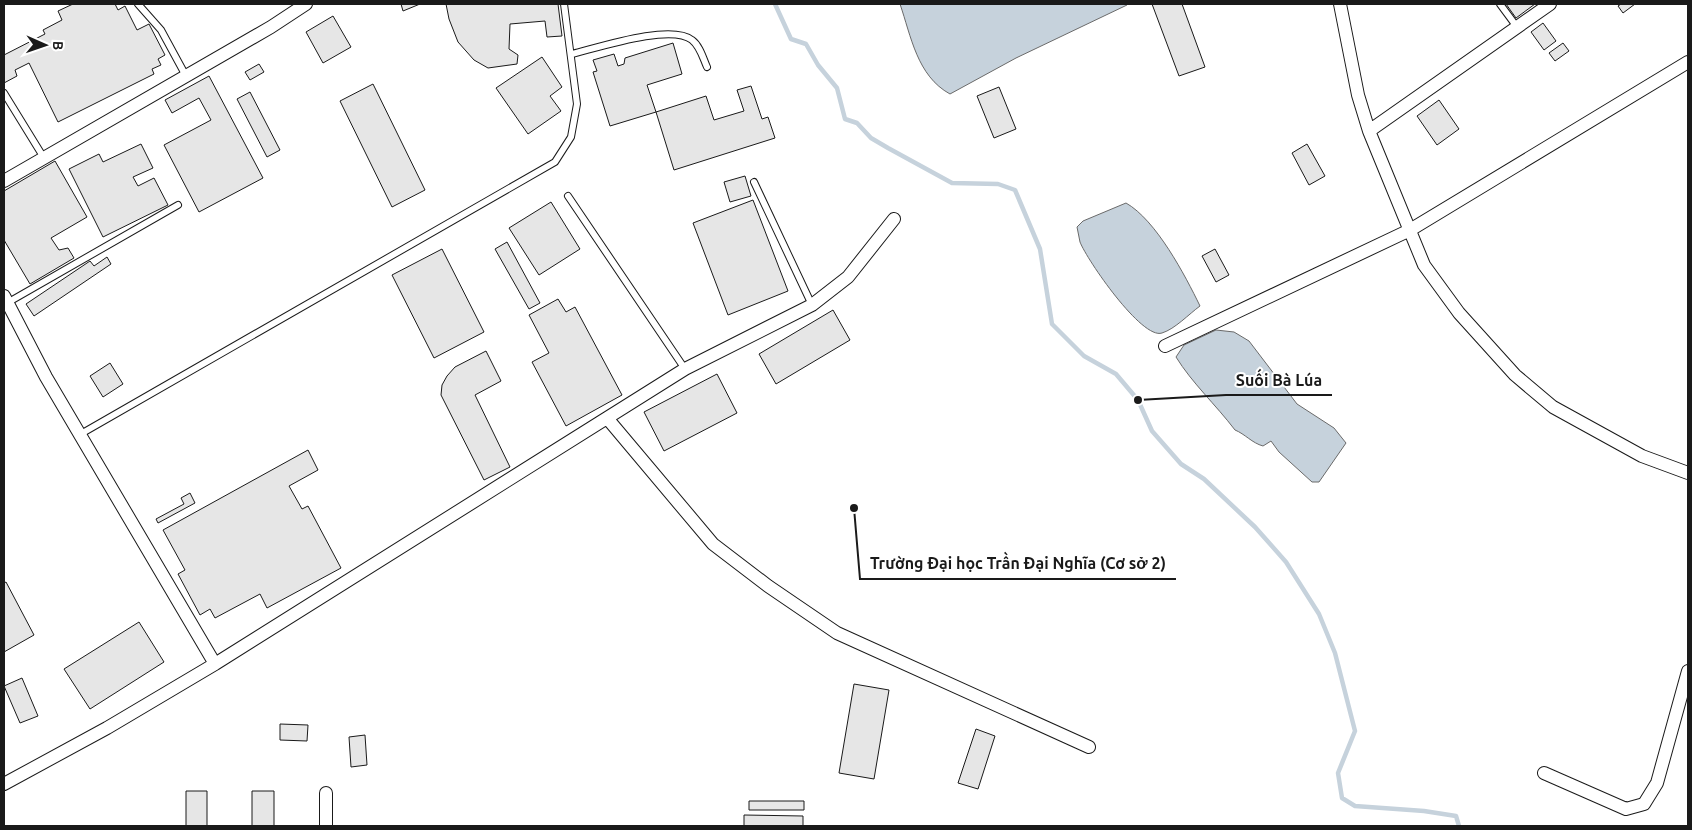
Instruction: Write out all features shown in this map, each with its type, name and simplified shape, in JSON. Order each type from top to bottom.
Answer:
[{"type":"street","points":[[4,181],[271,28],[306,4]]},
{"type":"street","points":[[1340,4],[1358,95],[1370,131],[1424,265],[1453,305],[1515,375],[1553,407],[1642,456],[1688,473]]},
{"type":"street","points":[[1370,131],[1550,4]]},
{"type":"street","points":[[1165,346],[1410,230],[1688,62]]},
{"type":"street","points":[[4,784],[107,728],[215,664],[685,369],[812,305],[848,277],[894,219]]},
{"type":"street","points":[[6,300],[46,377],[215,664]]},
{"type":"street","points":[[607,418],[714,544],[768,586],[837,633],[1089,747]]},
{"type":"street","points":[[1544,773],[1626,809],[1644,804],[1657,783],[1688,670]]},
{"type":"street","points":[[326,794],[326,826]]},
{"type":"lane","points":[[138,4],[161,30],[186,76]]},
{"type":"lane","points":[[79,434],[554,162],[571,137],[577,104],[564,4]]},
{"type":"lane","points":[[1500,4],[1517,27]]},
{"type":"lane","points":[[572,54],[634,39],[679,34],[691,38],[707,66]]},
{"type":"lane","points":[[4,92],[44,158]]},
{"type":"lane","points":[[754,182],[812,305]]},
{"type":"lane","points":[[568,196],[685,369]]},
{"type":"lane","points":[[6,300],[178,205]]},
{"type":"shaded area","points":[[900,4],[1127,5],[1016,58],[950,94],[930,77],[923,66],[912,42]]},
{"type":"shaded area","points":[[1126,203],[1137,211],[1159,235],[1178,264],[1200,306],[1177,325],[1162,333],[1153,332],[1129,312],[1104,281],[1080,242],[1077,227],[1083,221]]},
{"type":"shaded area","points":[[1216,330],[1234,332],[1249,341],[1297,404],[1334,428],[1346,443],[1319,482],[1312,482],[1279,452],[1271,441],[1263,446],[1235,430],[1182,367],[1176,357],[1184,345]]},
{"type":"building","points":[[73,4],[115,4],[118,10],[125,6],[137,30],[149,24],[165,55],[158,59],[161,65],[152,69],[154,74],[58,122],[29,63],[15,70],[17,76],[4,83],[4,55],[45,34],[43,30],[62,20],[58,11]]},
{"type":"building","points":[[401,4],[420,4],[403,11]]},
{"type":"building","points":[[446,4],[558,4],[562,36],[547,37],[545,21],[510,24],[509,49],[518,55],[517,64],[488,68],[474,60],[458,42],[449,19]]},
{"type":"building","points":[[1152,4],[1182,4],[1205,67],[1179,76]]},
{"type":"building","points":[[1506,4],[1535,4],[1516,18]]},
{"type":"building","points":[[1621,4],[1635,4],[1623,13],[1618,6]]},
{"type":"building","points":[[333,16],[351,47],[323,63],[306,32]]},
{"type":"building","points":[[1543,23],[1556,41],[1544,50],[1531,32]]},
{"type":"building","points":[[673,43],[682,74],[647,85],[656,112],[610,126],[593,72],[597,71],[593,60],[614,54],[618,66],[624,64],[625,58]]},
{"type":"building","points":[[1563,43],[1569,51],[1555,61],[1549,53]]},
{"type":"building","points":[[542,57],[562,87],[550,96],[561,111],[528,134],[496,88]]},
{"type":"building","points":[[259,64],[264,72],[250,80],[245,72]]},
{"type":"building","points":[[209,76],[263,178],[199,212],[164,145],[211,120],[199,98],[172,113],[165,100]]},
{"type":"building","points":[[373,84],[425,190],[392,207],[340,101]]},
{"type":"building","points":[[751,86],[762,119],[768,117],[775,138],[674,170],[656,112],[706,96],[714,120],[744,111],[737,90]]},
{"type":"building","points":[[999,87],[1016,129],[994,138],[977,96]]},
{"type":"building","points":[[250,92],[280,150],[267,157],[237,99]]},
{"type":"building","points":[[1439,100],[1459,129],[1437,145],[1417,116]]},
{"type":"building","points":[[141,144],[153,168],[133,177],[138,186],[154,178],[168,205],[103,237],[69,169],[99,154],[103,162]]},
{"type":"building","points":[[1307,144],[1325,176],[1309,185],[1292,153]]},
{"type":"building","points":[[55,161],[87,217],[51,238],[59,250],[68,248],[74,258],[30,284],[4,240],[4,191]]},
{"type":"building","points":[[745,176],[751,196],[730,202],[724,182]]},
{"type":"building","points":[[753,200],[788,291],[728,315],[693,223]]},
{"type":"building","points":[[551,202],[580,249],[539,275],[509,228]]},
{"type":"building","points":[[507,242],[540,303],[529,309],[495,249]]},
{"type":"building","points":[[442,249],[484,332],[434,358],[392,275]]},
{"type":"building","points":[[1215,249],[1229,275],[1216,282],[1202,256]]},
{"type":"building","points":[[107,257],[111,264],[34,316],[26,304],[90,261],[94,266]]},
{"type":"building","points":[[558,299],[566,312],[575,307],[622,395],[566,426],[532,362],[549,353],[529,315]]},
{"type":"building","points":[[833,310],[850,340],[776,384],[759,354]]},
{"type":"building","points":[[486,351],[501,381],[475,395],[510,467],[484,480],[441,395],[442,385],[455,367]]},
{"type":"building","points":[[110,363],[123,384],[103,397],[90,376]]},
{"type":"building","points":[[717,374],[737,413],[664,451],[644,412]]},
{"type":"building","points":[[308,450],[318,470],[289,486],[302,509],[308,506],[341,568],[267,608],[260,594],[215,618],[210,609],[200,615],[178,574],[185,570],[163,530]]},
{"type":"building","points":[[190,493],[195,503],[158,523],[156,519],[184,504],[181,498]]},
{"type":"building","points":[[6,582],[34,635],[4,652],[4,583]]},
{"type":"building","points":[[139,622],[164,662],[90,709],[64,669]]},
{"type":"building","points":[[22,678],[38,716],[20,723],[4,686]]},
{"type":"building","points":[[854,684],[889,690],[874,779],[839,773]]},
{"type":"building","points":[[280,724],[308,725],[307,741],[280,740]]},
{"type":"building","points":[[976,729],[995,736],[978,789],[958,783]]},
{"type":"building","points":[[365,735],[367,765],[351,767],[349,737]]},
{"type":"building","points":[[186,791],[207,791],[207,826],[186,826]]},
{"type":"building","points":[[252,791],[274,791],[274,826],[252,826]]},
{"type":"building","points":[[749,801],[804,801],[804,810],[749,810]]},
{"type":"building","points":[[744,815],[803,816],[803,826],[744,826]]},
{"type":"waterway","points":[[775,4],[791,39],[806,44],[818,65],[837,88],[845,119],[857,123],[871,138],[952,183],[998,184],[1015,190],[1040,249],[1052,324],[1084,356],[1116,374],[1138,400],[1152,431],[1181,464],[1204,479],[1255,527],[1286,562],[1319,614],[1335,653],[1355,731],[1338,773],[1342,798],[1355,806],[1424,811],[1456,816],[1459,826]]},
{"type":"place","name":"Suối Bà Lúa","points":[[1138,400]]},
{"type":"place","name":"Trường Đại học Trần Đại Nghĩa (Cơ sở 2)","points":[[854,508]]}]
